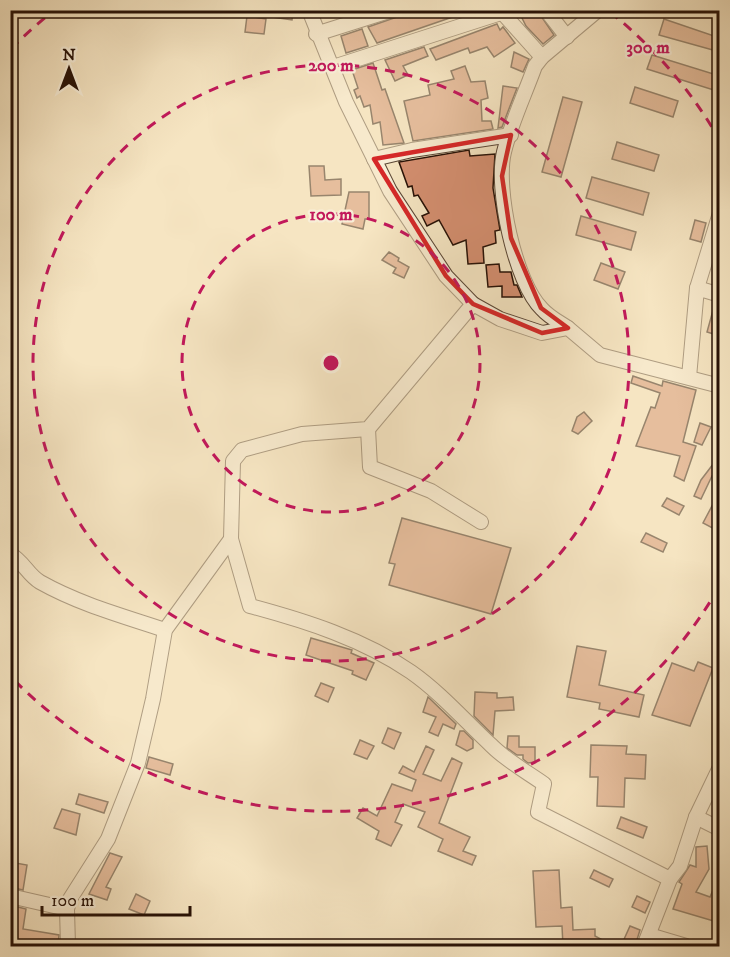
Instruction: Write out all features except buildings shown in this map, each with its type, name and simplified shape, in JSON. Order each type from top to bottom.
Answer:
[{"type":"street","points":[[309,10],[316,34],[374,159],[409,222],[446,276],[474,304],[500,319],[542,333],[568,328]]},
{"type":"street","points":[[316,34],[392,10]]},
{"type":"street","points":[[546,10],[567,37]]},
{"type":"street","points":[[598,10],[542,57],[536,66],[504,153],[502,176],[511,238],[525,281],[541,309],[600,355],[720,386]]},
{"type":"street","points":[[333,67],[501,12],[542,57]]},
{"type":"street","points":[[374,159],[412,150],[511,135]]},
{"type":"street","points":[[689,377],[697,288],[720,213]]},
{"type":"street","points":[[697,288],[720,295]]},
{"type":"street","points":[[474,304],[368,429],[370,467],[431,491],[481,522]]},
{"type":"street","points":[[368,429],[302,434],[242,450],[233,461],[231,539],[250,606],[293,618],[352,640],[411,672],[454,709],[494,749],[544,784],[538,812],[670,879]]},
{"type":"street","points":[[68,946],[67,909],[108,839],[138,763],[153,699],[165,630],[231,539]]},
{"type":"street","points":[[10,554],[21,560],[37,580],[84,603],[165,630]]},
{"type":"street","points":[[686,946],[646,941],[670,879],[680,866],[696,817],[718,773]]},
{"type":"street","points":[[696,817],[720,829]]},
{"type":"street","points":[[10,896],[67,909]]},
{"type":"highlighted area","points":[[511,135],[502,176],[511,238],[541,308],[568,328],[542,333],[473,304],[446,276],[374,159]]}]
